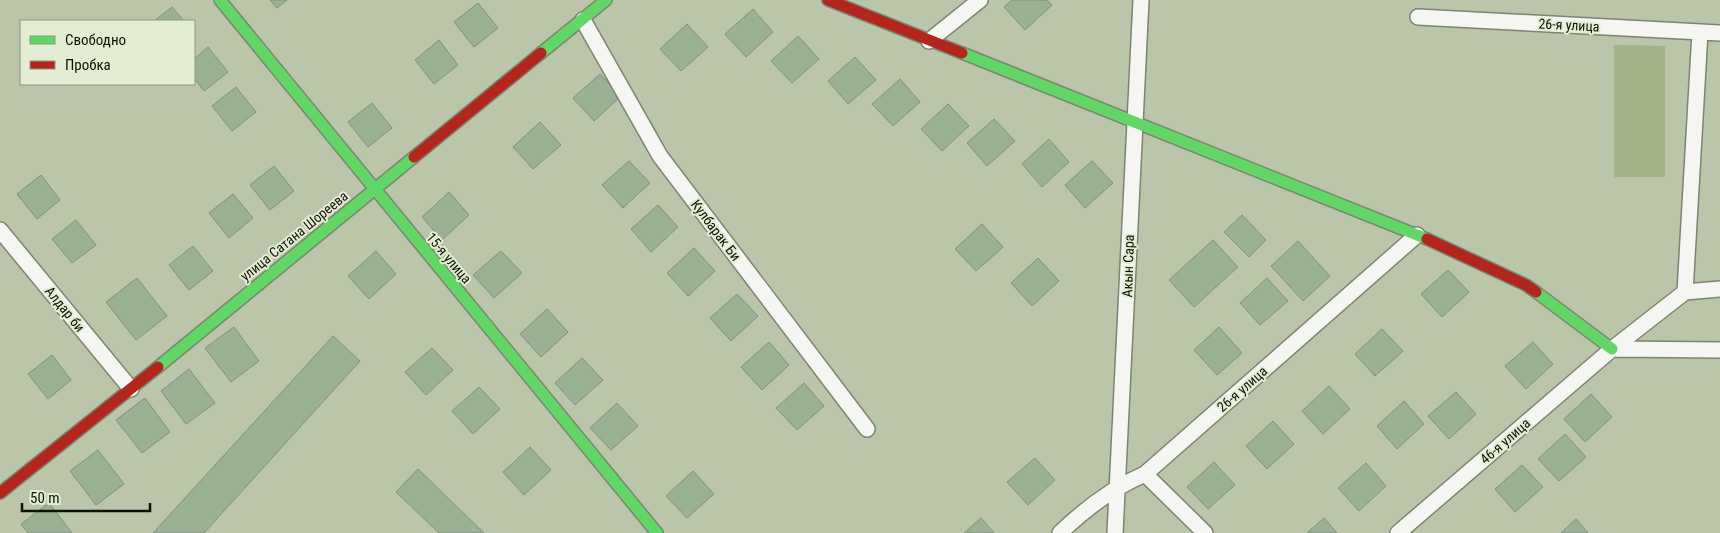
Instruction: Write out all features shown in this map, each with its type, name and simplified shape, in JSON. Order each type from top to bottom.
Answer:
[{"type":"street","name":"15-я улица","points":[[220,0],[657,533]]},
{"type":"street","name":"улица Сатана Шореева","points":[[0,492],[131,389],[606,0]]},
{"type":"street","points":[[828,0],[1418,235],[1526,285],[1612,349],[1720,350]]},
{"type":"street","points":[[929,41],[980,0]]},
{"type":"street","name":"Акын Сара","points":[[1115,533],[1141,0]]},
{"type":"street","name":"26-я улица","points":[[1418,17],[1720,33]]},
{"type":"street","name":"Кулбарак Би","points":[[583,20],[660,156],[867,428]]},
{"type":"street","points":[[1700,32],[1685,292],[1720,289]]},
{"type":"street","name":"Алдар би","points":[[0,230],[131,389]]},
{"type":"street","name":"26-я улица","points":[[1060,533],[1082,512],[1118,486],[1145,474],[1418,235]]},
{"type":"street","name":"46-я улица","points":[[1398,533],[1612,349],[1685,292]]},
{"type":"street","points":[[1145,474],[1205,533]]},
{"type":"green space","points":[[1614,45],[1665,46],[1665,177],[1614,177]]},
{"type":"building","points":[[270,0],[287,0],[277,8]]},
{"type":"building","points":[[1012,0],[1047,0],[1052,5],[1025,30],[1004,7]]},
{"type":"building","points":[[478,3],[498,28],[474,47],[454,22]]},
{"type":"building","points":[[172,7],[183,20],[155,20]]},
{"type":"building","points":[[753,9],[773,32],[746,57],[725,34]]},
{"type":"building","points":[[687,24],[708,47],[681,71],[660,49]]},
{"type":"building","points":[[798,36],[819,59],[792,83],[771,61]]},
{"type":"building","points":[[439,40],[458,65],[434,84],[415,60]]},
{"type":"building","points":[[208,47],[228,72],[204,91],[195,79],[195,58]]},
{"type":"building","points":[[855,57],[876,80],[848,104],[828,81]]},
{"type":"building","points":[[600,74],[621,96],[594,121],[573,98]]},
{"type":"building","points":[[900,79],[920,102],[893,126],[872,104]]},
{"type":"building","points":[[236,87],[256,112],[232,131],[212,106]]},
{"type":"building","points":[[372,103],[392,128],[368,147],[348,122]]},
{"type":"building","points":[[948,104],[969,126],[942,151],[921,129]]},
{"type":"building","points":[[994,119],[1015,141],[987,166],[967,143]]},
{"type":"building","points":[[540,122],[561,145],[533,169],[513,147]]},
{"type":"building","points":[[1049,139],[1069,162],[1042,187],[1022,164]]},
{"type":"building","points":[[629,161],[650,183],[623,208],[602,185]]},
{"type":"building","points":[[1092,161],[1113,183],[1085,208],[1065,185]]},
{"type":"building","points":[[274,166],[294,191],[270,210],[250,185]]},
{"type":"building","points":[[41,175],[60,200],[37,219],[17,194]]},
{"type":"building","points":[[449,192],[469,215],[442,240],[422,217]]},
{"type":"building","points":[[233,194],[253,218],[229,238],[209,213]]},
{"type":"building","points":[[658,205],[678,227],[651,252],[631,229]]},
{"type":"building","points":[[1242,215],[1266,240],[1249,257],[1224,232]]},
{"type":"building","points":[[76,220],[96,245],[72,263],[52,239]]},
{"type":"building","points":[[982,224],[1003,247],[976,271],[955,249]]},
{"type":"building","points":[[1213,240],[1238,267],[1194,307],[1169,280]]},
{"type":"building","points":[[1298,241],[1330,276],[1303,301],[1271,266]]},
{"type":"building","points":[[193,246],[213,271],[189,290],[169,265]]},
{"type":"building","points":[[694,248],[715,271],[688,296],[667,273]]},
{"type":"building","points":[[376,251],[396,274],[369,299],[348,276]]},
{"type":"building","points":[[501,251],[522,273],[494,298],[473,275]]},
{"type":"building","points":[[1038,258],[1059,281],[1032,306],[1011,283]]},
{"type":"building","points":[[1448,270],[1469,292],[1442,317],[1421,294]]},
{"type":"building","points":[[137,278],[167,316],[136,340],[106,302]]},
{"type":"building","points":[[1267,278],[1288,301],[1260,325],[1240,303]]},
{"type":"building","points":[[737,294],[758,316],[731,341],[710,318]]},
{"type":"building","points":[[547,309],[568,332],[541,357],[520,334]]},
{"type":"building","points":[[234,327],[259,361],[231,382],[205,348]]},
{"type":"building","points":[[1219,327],[1242,353],[1217,375],[1194,350]]},
{"type":"building","points":[[1382,329],[1403,351],[1375,376],[1355,354]]},
{"type":"building","points":[[333,336],[360,361],[204,533],[153,533]]},
{"type":"building","points":[[769,342],[789,365],[762,390],[741,367]]},
{"type":"building","points":[[1533,342],[1553,364],[1526,389],[1505,366]]},
{"type":"building","points":[[432,348],[453,370],[426,395],[405,372]]},
{"type":"building","points":[[52,355],[71,380],[48,399],[28,374]]},
{"type":"building","points":[[582,358],[603,380],[575,405],[555,383]]},
{"type":"building","points":[[189,369],[215,403],[186,424],[161,391]]},
{"type":"building","points":[[804,383],[824,406],[797,430],[776,408]]},
{"type":"building","points":[[1329,386],[1350,409],[1323,434],[1302,411]]},
{"type":"building","points":[[479,387],[500,409],[473,434],[452,411]]},
{"type":"building","points":[[1456,392],[1476,414],[1449,439],[1428,416]]},
{"type":"building","points":[[1591,394],[1612,417],[1585,442],[1564,419]]},
{"type":"building","points":[[145,398],[170,432],[142,453],[116,420]]},
{"type":"building","points":[[1404,401],[1424,424],[1397,449],[1377,426]]},
{"type":"building","points":[[617,403],[638,426],[611,450],[590,428]]},
{"type":"building","points":[[1273,421],[1294,444],[1267,469],[1246,446]]},
{"type":"building","points":[[1565,434],[1586,457],[1559,481],[1538,459]]},
{"type":"building","points":[[530,447],[551,470],[524,495],[503,472]]},
{"type":"building","points":[[98,450],[124,484],[96,505],[70,471]]},
{"type":"building","points":[[1035,458],[1055,480],[1028,505],[1007,482]]},
{"type":"building","points":[[1214,462],[1235,485],[1208,509],[1187,487]]},
{"type":"building","points":[[1366,463],[1386,486],[1359,511],[1338,488]]},
{"type":"building","points":[[1522,465],[1543,487],[1515,512],[1495,489]]},
{"type":"building","points":[[418,469],[484,533],[439,533],[396,492]]},
{"type":"building","points":[[693,471],[714,494],[687,518],[666,496]]},
{"type":"building","points":[[49,503],[72,533],[28,533],[21,524]]},
{"type":"building","points":[[981,518],[994,533],[964,533]]},
{"type":"building","points":[[1324,518],[1337,533],[1307,533]]},
{"type":"building","points":[[1576,519],[1588,533],[1561,533]]},
{"type":"traffic: fast","points":[[220,0],[657,533]]},
{"type":"traffic: fast","points":[[541,53],[606,0]]},
{"type":"traffic: fast","points":[[962,53],[1427,239]]},
{"type":"traffic: fast","points":[[158,367],[414,157]]},
{"type":"traffic: fast","points":[[1536,292],[1612,349]]},
{"type":"traffic: jam","points":[[828,0],[962,53]]},
{"type":"traffic: jam","points":[[414,157],[541,53]]},
{"type":"traffic: jam","points":[[1427,239],[1526,285],[1536,292]]},
{"type":"traffic: jam","points":[[0,493],[158,367]]}]
